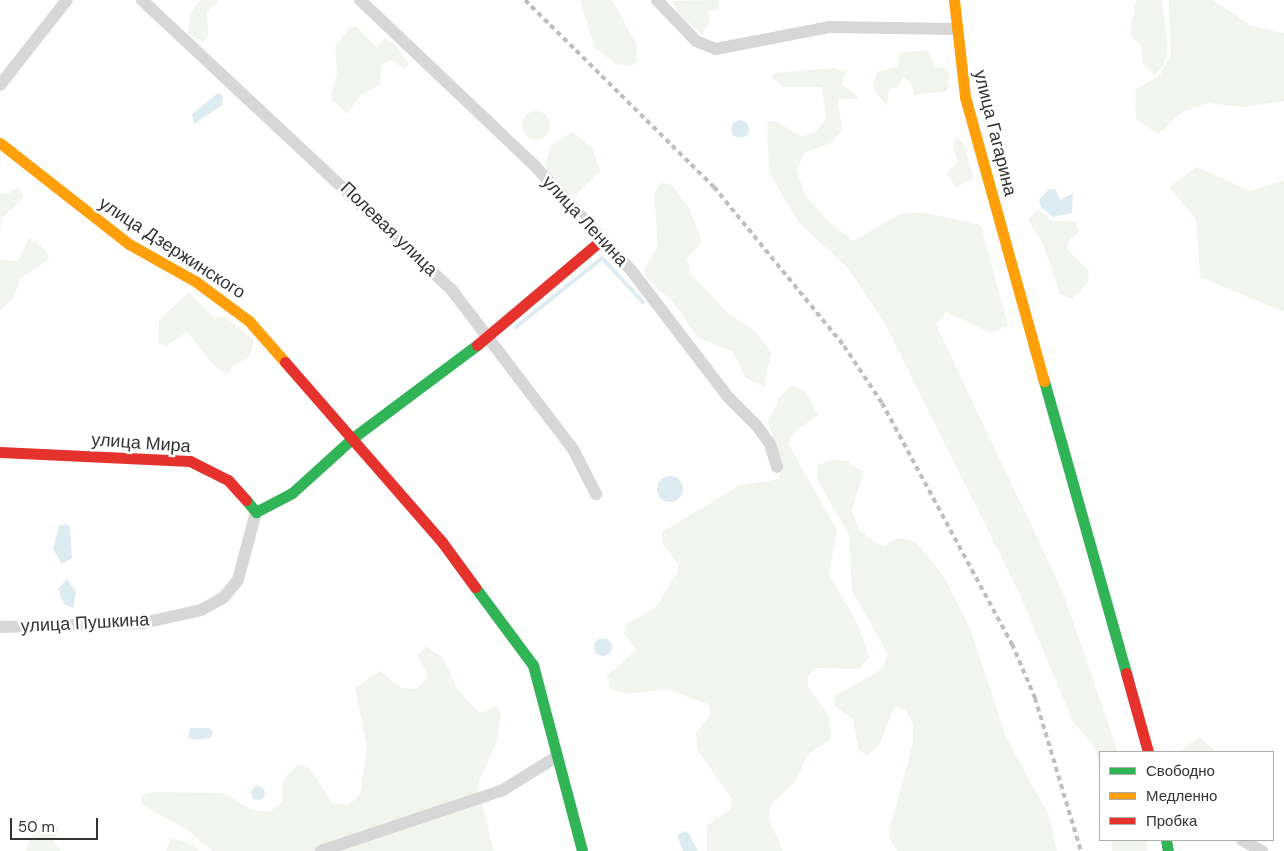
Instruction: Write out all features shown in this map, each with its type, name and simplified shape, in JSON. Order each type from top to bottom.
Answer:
[{"type":"street","points":[[0,85],[67,0]]},
{"type":"street","name":"Полевая улица","points":[[142,0],[432,269],[490,336],[573,449],[596,494]]},
{"type":"street","name":"улица Ленина","points":[[360,0],[534,165],[600,241],[650,293],[728,397],[757,426],[770,444],[777,468]]},
{"type":"street","points":[[657,0],[696,41],[716,49],[829,27],[955,29]]},
{"type":"street","name":"улица Гагарина","points":[[954,0],[955,29],[965,97],[1148,751]]},
{"type":"street","name":"улица Дзержинского","points":[[0,143],[129,244],[195,281],[249,322],[354,437],[518,640],[543,690],[556,757],[577,819],[582,851]]},
{"type":"street","points":[[256,512],[292,493],[354,437],[490,336],[600,241]]},
{"type":"street","name":"улица Мира","points":[[0,452],[190,461],[228,480],[256,512]]},
{"type":"street","name":"улица Пушкина","points":[[0,627],[143,623],[201,610],[224,597],[238,580],[256,512]]},
{"type":"street","points":[[321,851],[503,790],[556,757]]},
{"type":"street","points":[[1244,841],[1262,851]]},
{"type":"shaded area","points":[[200,0],[219,0],[207,12],[208,34],[203,43],[188,33],[190,15]]},
{"type":"shaded area","points":[[580,0],[612,0],[636,44],[637,60],[632,66],[616,64],[595,48]]},
{"type":"shaded area","points":[[718,0],[719,10],[709,11],[709,23],[702,35],[677,12],[673,1]]},
{"type":"shaded area","points":[[1136,0],[1162,0],[1168,48],[1164,65],[1154,75],[1142,63],[1141,46],[1130,34]]},
{"type":"shaded area","points":[[1169,0],[1212,0],[1252,26],[1284,33],[1284,101],[1244,107],[1208,103],[1181,113],[1158,134],[1136,119],[1135,90],[1160,75],[1171,54]]},
{"type":"shaded area","points":[[350,27],[357,27],[376,47],[385,38],[394,43],[409,64],[404,69],[392,60],[382,64],[379,85],[361,95],[347,114],[331,99],[337,72],[335,47]]},
{"type":"shaded area","points":[[927,50],[936,67],[946,68],[949,74],[947,91],[914,95],[912,83],[903,77],[898,87],[889,89],[887,106],[873,88],[876,72],[897,67],[900,53]]},
{"type":"shaded area","points":[[834,68],[846,72],[842,84],[860,98],[838,100],[842,130],[830,144],[805,152],[796,170],[806,196],[826,219],[853,241],[900,214],[923,212],[981,225],[1008,326],[991,333],[946,312],[936,325],[1062,590],[1118,751],[1099,751],[1099,768],[1095,747],[1073,722],[1020,595],[885,323],[847,267],[798,222],[769,172],[767,122],[775,121],[801,136],[814,133],[826,119],[822,87],[785,87],[772,78],[773,73]]},
{"type":"shaded area","points":[[218,93],[223,96],[222,105],[194,124],[192,114]]},
{"type":"shaded area","points":[[536,111],[546,115],[550,125],[546,135],[536,139],[526,135],[522,125],[526,115]]},
{"type":"shaded area","points":[[740,120],[746,123],[749,129],[746,135],[740,138],[734,135],[731,129],[734,123]]},
{"type":"shaded area","points":[[573,132],[593,149],[600,171],[576,195],[568,195],[549,176],[545,165],[551,145]]},
{"type":"shaded area","points":[[957,137],[964,144],[973,178],[956,188],[947,173],[957,162],[953,144]]},
{"type":"shaded area","points":[[1197,167],[1250,191],[1284,180],[1284,312],[1200,277],[1196,219],[1169,187]]},
{"type":"shaded area","points":[[661,182],[672,185],[690,210],[702,242],[687,259],[691,274],[729,314],[755,331],[771,352],[764,387],[746,378],[733,352],[697,337],[674,303],[648,280],[644,269],[658,246],[654,195]]},
{"type":"shaded area","points":[[18,187],[24,197],[1,219],[0,234],[0,193],[8,194]]},
{"type":"shaded area","points":[[1049,189],[1056,190],[1060,200],[1073,193],[1072,213],[1053,217],[1041,207],[1039,200]]},
{"type":"shaded area","points":[[1038,209],[1053,221],[1075,221],[1079,232],[1068,241],[1067,249],[1089,271],[1087,284],[1072,299],[1060,294],[1043,244],[1028,220]]},
{"type":"shaded area","points":[[29,238],[46,250],[49,259],[21,278],[13,299],[0,311],[0,260],[18,261]]},
{"type":"shaded area","points":[[189,292],[215,318],[226,317],[254,341],[249,358],[232,366],[228,374],[215,367],[187,332],[166,346],[158,343],[159,320]]},
{"type":"shaded area","points":[[791,385],[806,392],[818,415],[793,433],[788,443],[837,530],[829,574],[858,625],[869,657],[860,669],[816,668],[808,676],[808,687],[829,716],[831,739],[807,755],[796,781],[770,805],[769,819],[783,851],[707,851],[707,825],[730,810],[732,799],[697,749],[696,733],[711,714],[708,704],[665,689],[626,694],[610,688],[607,676],[636,650],[624,634],[627,624],[656,607],[677,573],[679,565],[662,543],[662,532],[738,486],[779,479],[782,463],[768,423],[780,397]]},
{"type":"shaded area","points":[[833,460],[847,461],[863,472],[852,510],[858,529],[882,547],[898,538],[916,542],[945,578],[971,631],[1006,737],[1049,816],[1057,851],[897,851],[891,841],[889,832],[913,743],[913,724],[906,711],[895,706],[879,745],[867,756],[858,749],[853,719],[834,705],[835,696],[882,669],[888,654],[852,591],[849,535],[818,481],[817,465]]},
{"type":"shaded area","points":[[670,476],[679,480],[683,489],[679,498],[670,502],[661,498],[657,489],[661,480]]},
{"type":"shaded area","points":[[66,524],[70,527],[72,558],[62,564],[53,549],[59,526]]},
{"type":"shaded area","points":[[67,579],[76,592],[73,608],[64,604],[58,589]]},
{"type":"shaded area","points":[[603,638],[609,641],[612,647],[609,653],[603,656],[597,653],[594,647],[597,641]]},
{"type":"shaded area","points":[[426,646],[443,658],[457,688],[475,709],[481,713],[496,706],[501,713],[497,741],[477,785],[494,851],[213,851],[186,829],[142,805],[141,796],[152,792],[224,793],[253,810],[269,812],[282,802],[283,780],[298,764],[310,768],[332,803],[349,805],[360,794],[367,746],[355,688],[380,671],[401,688],[417,689],[428,677],[418,656]]},
{"type":"shaded area","points":[[190,728],[209,728],[213,732],[210,738],[193,740],[188,738]]},
{"type":"shaded area","points":[[1200,737],[1215,751],[1182,751],[1183,748]]},
{"type":"shaded area","points":[[258,786],[263,788],[265,793],[263,798],[258,800],[253,798],[251,793],[253,788]]},
{"type":"shaded area","points":[[51,823],[59,828],[53,842],[61,851],[26,851],[33,832]]},
{"type":"shaded area","points":[[686,831],[698,851],[683,851],[677,835]]},
{"type":"shaded area","points":[[171,838],[189,843],[201,851],[166,851]]},
{"type":"shaded area","points":[[1112,841],[1147,841],[1147,851],[1112,851]]},
{"type":"waterway","points":[[516,327],[602,258],[643,302]]},
{"type":"railway","points":[[525,0],[714,187],[844,346],[882,403],[1012,644],[1035,698],[1081,851]]},
{"type":"traffic: fast","points":[[246,500],[256,512],[292,493],[354,437],[477,345]]},
{"type":"traffic: fast","points":[[1044,381],[1126,673]]},
{"type":"traffic: fast","points":[[475,587],[533,665],[582,851]]},
{"type":"traffic: fast","points":[[1166,841],[1168,851]]},
{"type":"traffic: slow","points":[[954,0],[965,97],[1044,381]]},
{"type":"traffic: slow","points":[[0,143],[129,244],[195,281],[249,321],[285,362]]},
{"type":"traffic: jam","points":[[477,345],[600,241]]},
{"type":"traffic: jam","points":[[285,362],[442,542],[475,587]]},
{"type":"traffic: jam","points":[[0,452],[190,461],[228,480],[246,500]]},
{"type":"traffic: jam","points":[[1126,673],[1148,751]]}]
